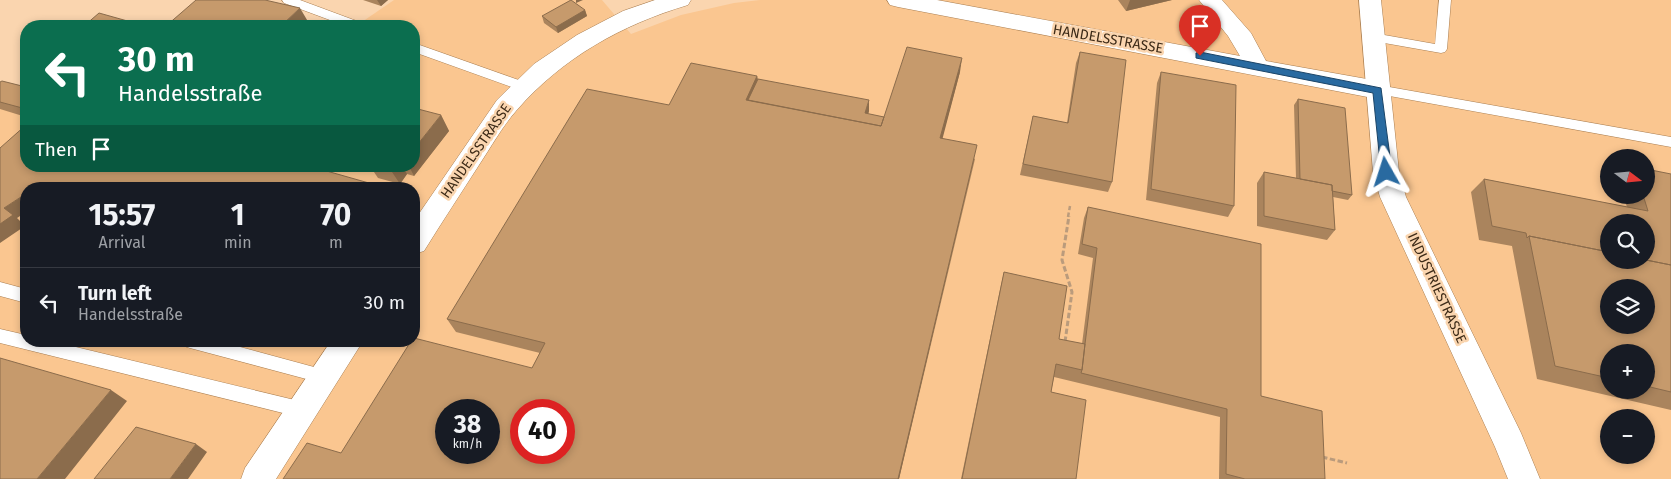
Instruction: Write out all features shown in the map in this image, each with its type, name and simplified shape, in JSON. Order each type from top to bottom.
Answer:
[{"type":"street","name":"HANDELSSTRASSE","points":[[420,233],[499,116],[525,87],[556,60],[602,31],[644,12],[680,0]]},
{"type":"street","name":"HANDELSSTRASSE","points":[[900,0],[1378,90]]},
{"type":"street","points":[[1210,0],[1252,52],[1256,66]]},
{"type":"street","name":"INDUSTRIESTRASSE","points":[[1370,0],[1386,172],[1393,197],[1506,435],[1524,479]]},
{"type":"street","points":[[256,479],[344,347]]},
{"type":"lane","points":[[288,0],[342,20]]},
{"type":"lane","points":[[1373,37],[1441,49],[1445,0]]},
{"type":"lane","points":[[420,49],[525,87]]},
{"type":"lane","points":[[1378,90],[1671,142]]},
{"type":"lane","points":[[0,289],[20,294]]},
{"type":"lane","points":[[0,336],[20,341]]},
{"type":"lane","points":[[45,347],[303,410]]},
{"type":"lane","points":[[212,347],[325,377]]},
{"type":"path","points":[[1065,344],[1072,292],[1062,260],[1070,206]]},
{"type":"path","points":[[1316,456],[1347,463]]},
{"type":"path","points":[[1321,457],[1321,464]]},
{"type":"shaded area","points":[[394,0],[602,0],[631,34],[681,15],[734,3],[760,0],[1671,0],[1671,479],[0,479],[0,88],[20,93],[20,172],[420,172],[420,20],[365,20]]},
{"type":"building","points":[[196,0],[265,0],[300,8],[287,20],[173,20]]},
{"type":"building","points":[[571,0],[585,10],[556,27],[542,16]]},
{"type":"building","points":[[99,13],[124,20],[91,20]]},
{"type":"building","points":[[907,47],[962,58],[940,138],[977,145],[898,479],[283,479],[307,443],[341,453],[407,347],[420,347],[420,340],[532,368],[545,343],[447,319],[587,89],[669,105],[691,63],[757,76],[746,100],[881,126]]},
{"type":"building","points":[[1080,52],[1126,60],[1112,182],[1023,164],[1033,116],[1068,123]]},
{"type":"building","points":[[1161,72],[1236,85],[1234,206],[1151,189]]},
{"type":"building","points":[[758,79],[869,100],[865,113],[884,117],[881,126],[748,100]]},
{"type":"building","points":[[0,82],[20,86],[20,107],[0,102]]},
{"type":"building","points":[[1298,99],[1345,108],[1352,195],[1332,191],[1332,185],[1300,179]]},
{"type":"building","points":[[420,110],[441,115],[420,141]]},
{"type":"building","points":[[20,130],[20,172],[330,172],[365,182],[20,182],[20,198],[4,208],[13,215],[0,224],[0,148]]},
{"type":"building","points":[[1655,171],[1671,174],[1671,265],[1655,262],[1655,214],[1600,214],[1600,250],[1529,236],[1527,238],[1526,233],[1492,226],[1484,179],[1600,202],[1600,204],[1612,204],[1648,211],[1646,204],[1655,204]]},
{"type":"building","points":[[1264,172],[1332,185],[1335,230],[1264,216]]},
{"type":"building","points":[[1088,207],[1261,244],[1261,396],[1322,411],[1325,479],[1245,479],[1226,474],[1227,409],[1081,373],[1097,248],[1082,244]]},
{"type":"building","points":[[1529,236],[1600,250],[1600,269],[1655,269],[1655,262],[1671,265],[1671,392],[1655,388],[1655,344],[1600,344],[1600,376],[1555,366]]},
{"type":"building","points":[[1004,272],[1067,286],[1059,339],[1085,344],[1082,370],[1056,364],[1051,392],[1086,400],[1076,479],[962,479]]},
{"type":"building","points":[[0,358],[111,390],[37,479],[0,479]]},
{"type":"building","points":[[136,427],[196,444],[170,479],[94,479]]},
{"type":"route","points":[[1200,56],[1378,90],[1386,172]]}]
